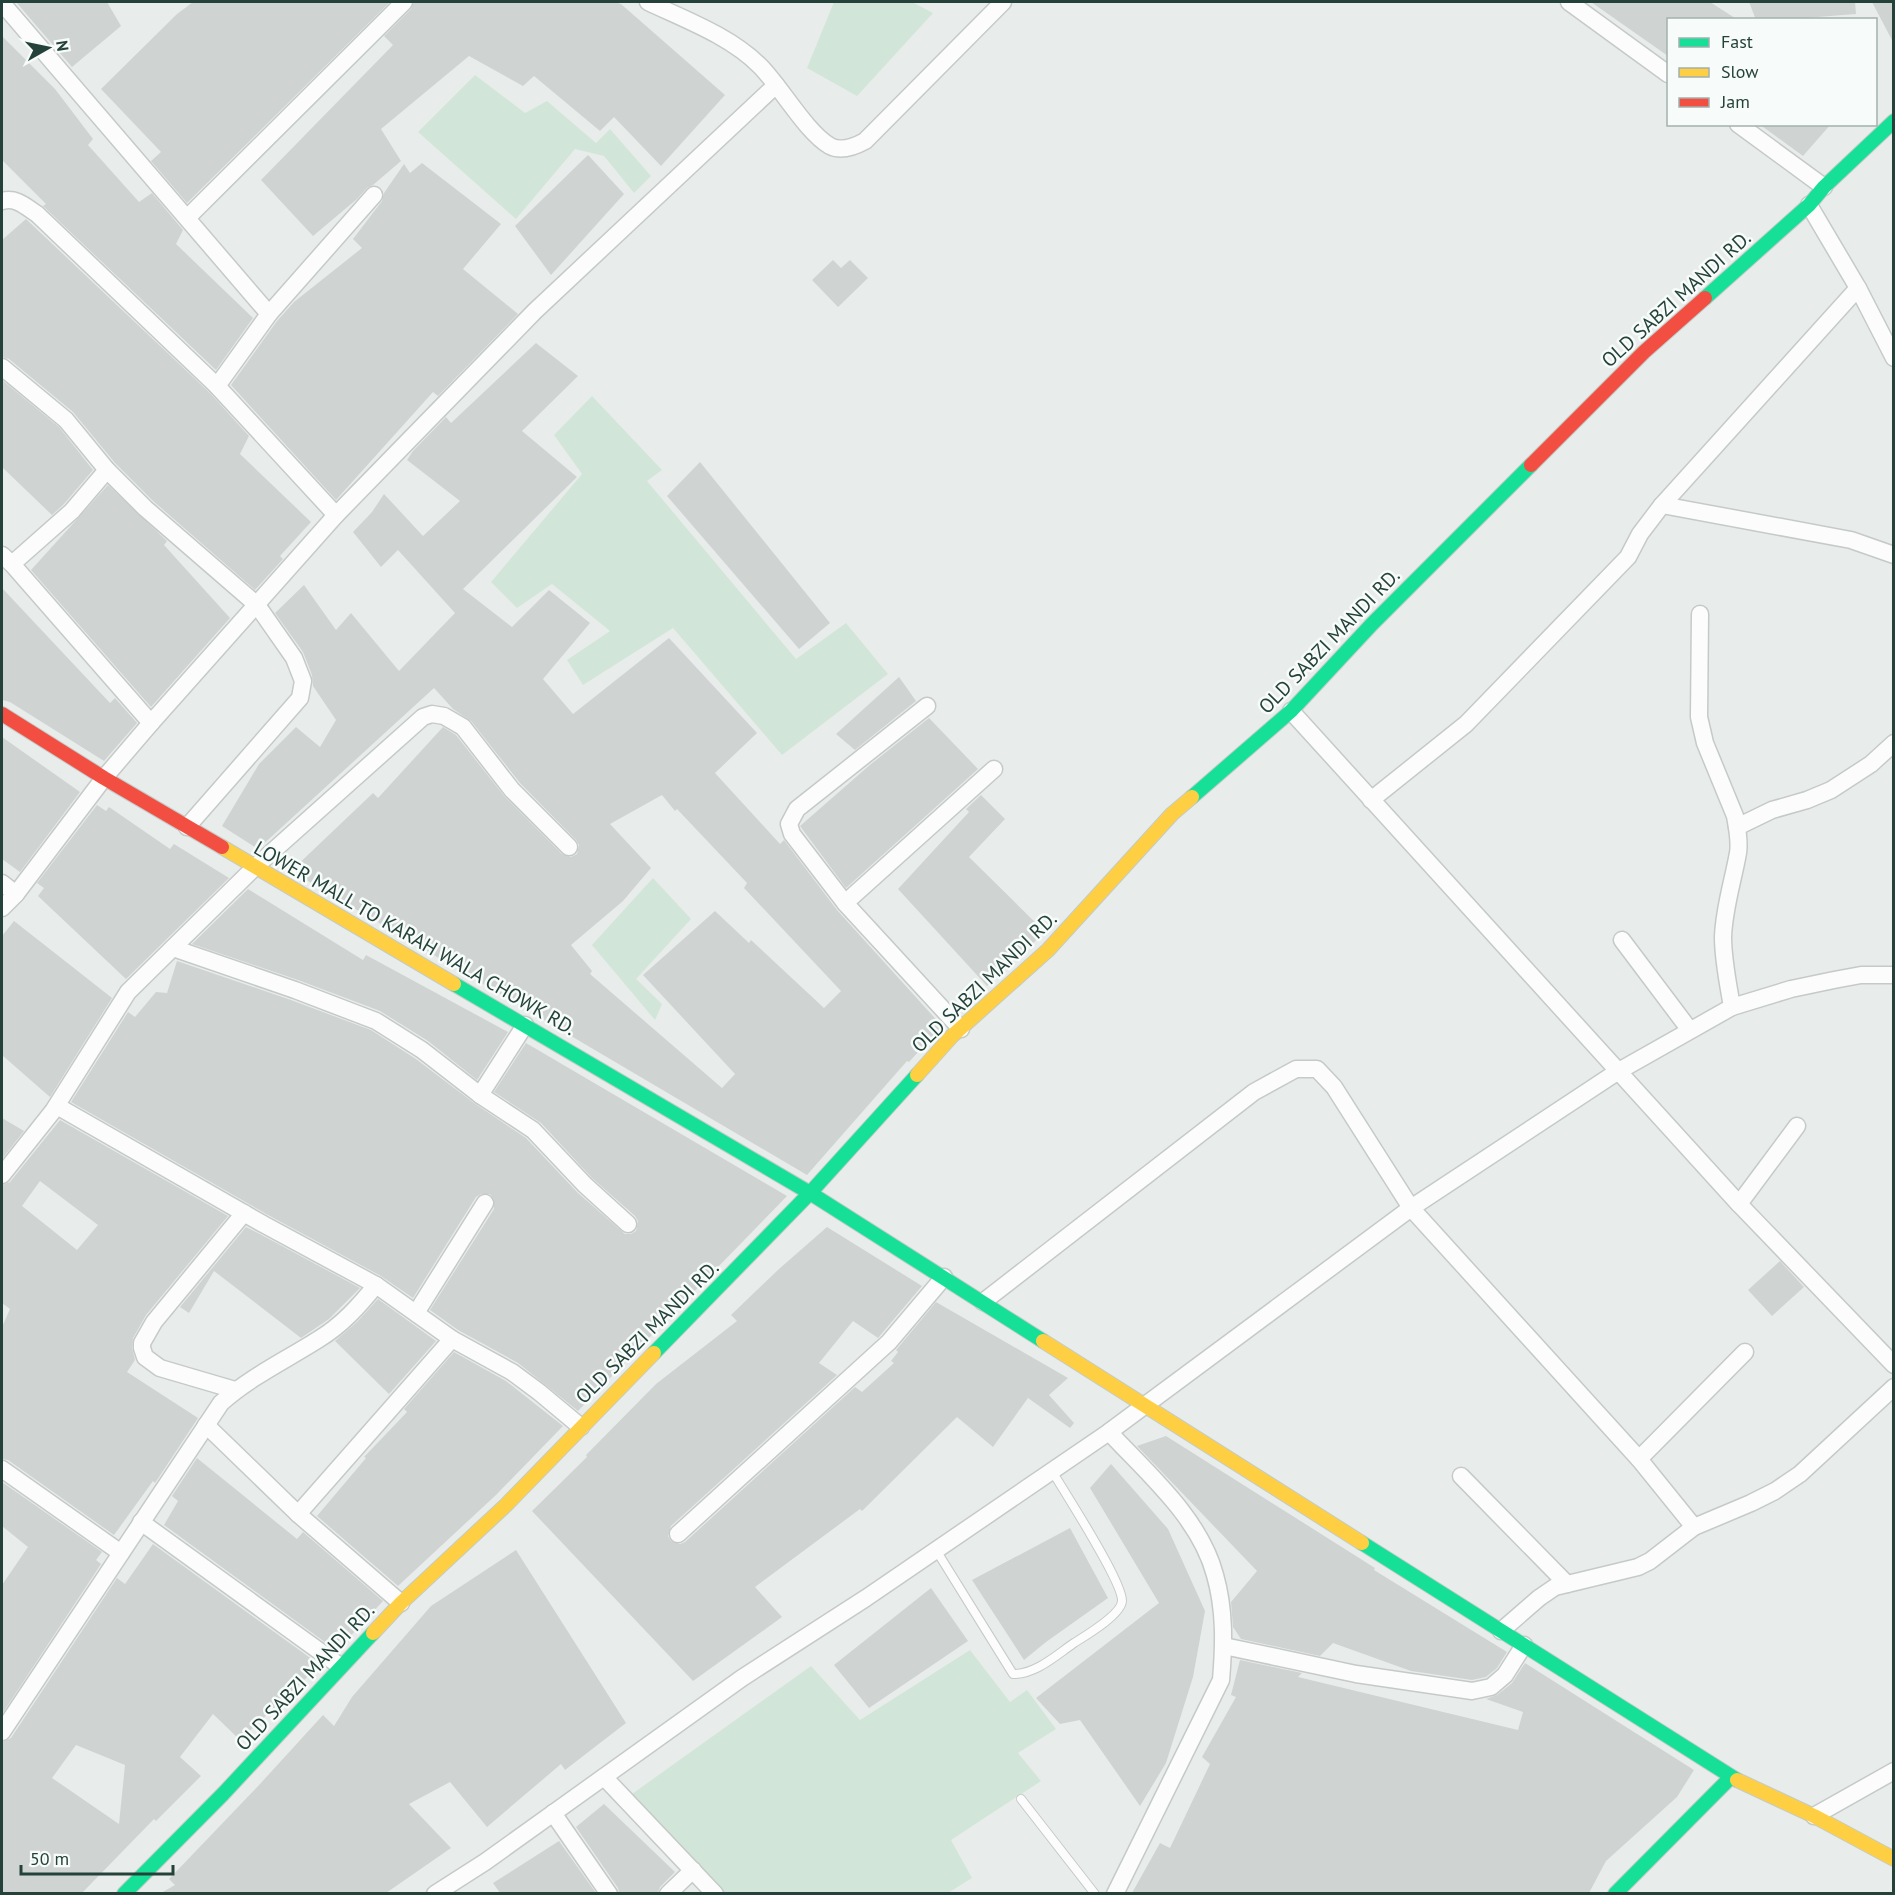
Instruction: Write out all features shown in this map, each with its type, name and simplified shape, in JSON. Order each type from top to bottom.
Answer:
[{"type":"street","points":[[188,217],[404,2]]},
{"type":"street","points":[[648,2],[740,48],[776,85],[816,135],[832,147],[852,148],[865,141],[1004,2]]},
{"type":"street","points":[[1570,2],[1667,73]]},
{"type":"street","points":[[2,3],[269,314]]},
{"type":"street","points":[[2,908],[16,894],[104,778],[336,515],[535,311],[776,85]]},
{"type":"street","name":"OLD SABZI MANDI RD.","points":[[124,1893],[223,1794],[401,1603],[506,1505],[810,1194],[952,1036],[1048,950],[1172,814],[1291,711],[1372,624],[1644,352],[1809,205],[1824,187],[1893,121]]},
{"type":"street","points":[[1741,126],[1824,187]]},
{"type":"street","points":[[217,386],[269,314],[374,195]]},
{"type":"street","points":[[2,201],[8,199],[19,201],[37,214],[217,386],[336,515]]},
{"type":"street","points":[[1809,205],[1858,288],[1893,358]]},
{"type":"street","points":[[1371,800],[1467,724],[1628,557],[1640,534],[1662,505],[1858,288]]},
{"type":"street","points":[[2,367],[66,420],[107,470],[145,508],[257,605],[294,658],[303,681],[300,698],[187,827]]},
{"type":"street","points":[[107,470],[72,512],[7,559],[151,723]]},
{"type":"street","points":[[1662,505],[1851,540],[1893,555]]},
{"type":"street","points":[[1700,614],[1699,717],[1705,742],[1735,816],[1737,827],[1738,850],[1728,896],[1723,935],[1724,961],[1732,1007]]},
{"type":"street","points":[[927,706],[797,809],[789,824],[792,834],[845,903],[961,1029]]},
{"type":"street","points":[[1291,711],[1617,1072],[1893,1365]]},
{"type":"street","name":"LOWER MALL TO KARAH WALA CHOWK RD.","points":[[2,714],[104,778],[810,1194],[1731,1777],[1814,1816],[1893,1859]]},
{"type":"street","points":[[2,1175],[57,1106],[128,992],[255,867],[423,717],[432,714],[444,716],[463,727],[512,790],[569,847]]},
{"type":"street","points":[[1737,827],[1772,810],[1831,790],[1871,764],[1893,743]]},
{"type":"street","points":[[845,903],[994,769]]},
{"type":"street","points":[[2,883],[16,894]]},
{"type":"street","points":[[1622,940],[1689,1029]]},
{"type":"street","points":[[173,948],[376,1021],[422,1050],[480,1095],[533,1130],[585,1185],[628,1224]]},
{"type":"street","points":[[435,1893],[485,1863],[742,1678],[867,1598],[1109,1432],[1411,1208],[1617,1072],[1689,1029],[1732,1007],[1802,987],[1861,975],[1893,975]]},
{"type":"street","points":[[480,1095],[525,1025]]},
{"type":"street","points":[[983,1302],[1254,1092],[1296,1069],[1317,1069],[1334,1087],[1411,1208],[1639,1459],[1694,1527]]},
{"type":"street","points":[[57,1106],[244,1213],[376,1285],[452,1339],[512,1372],[581,1427]]},
{"type":"street","points":[[1739,1204],[1797,1126]]},
{"type":"street","points":[[416,1313],[485,1203]]},
{"type":"street","points":[[236,1390],[160,1368],[145,1357],[142,1342],[154,1322],[244,1213]]},
{"type":"street","points":[[678,1534],[889,1342],[944,1277]]},
{"type":"street","points":[[2,1732],[221,1404],[236,1390],[320,1338],[351,1314],[376,1285]]},
{"type":"street","points":[[298,1514],[452,1339]]},
{"type":"street","points":[[1639,1459],[1745,1352]]},
{"type":"street","points":[[1501,1631],[1555,1587],[1638,1567],[1650,1561],[1694,1527],[1775,1491],[1800,1474],[1893,1387]]},
{"type":"street","points":[[206,1425],[298,1514],[401,1603]]},
{"type":"street","points":[[1109,1432],[1175,1503],[1201,1541],[1215,1574],[1222,1612],[1224,1646],[1221,1680],[1115,1893]]},
{"type":"street","points":[[2,1469],[121,1553]]},
{"type":"street","points":[[1461,1476],[1568,1584]]},
{"type":"street","points":[[141,1522],[340,1666]]},
{"type":"street","points":[[1224,1646],[1356,1674],[1472,1691],[1491,1687],[1505,1675],[1524,1646]]},
{"type":"street","points":[[1814,1816],[1893,1771]]},
{"type":"street","points":[[604,1777],[715,1893]]},
{"type":"street","points":[[1615,1893],[1731,1777]]},
{"type":"street","points":[[553,1813],[609,1893]]},
{"type":"street","points":[[668,1893],[693,1870]]},
{"type":"lane","points":[[936,1550],[1013,1674],[1030,1672],[1097,1628],[1119,1610],[1122,1601],[1117,1584],[1098,1548],[1052,1471]]},
{"type":"lane","points":[[1021,1800],[1095,1893]]},
{"type":"green space","points":[[834,2],[912,2],[933,13],[857,96],[807,68]]},
{"type":"green space","points":[[475,75],[525,113],[547,101],[596,143],[610,129],[651,176],[634,193],[604,156],[575,149],[516,219],[418,132]]},
{"type":"green space","points":[[592,396],[662,470],[647,481],[796,659],[846,623],[888,674],[782,755],[673,628],[583,685],[567,660],[610,631],[552,584],[517,608],[491,582],[582,474],[554,435]]},
{"type":"green space","points":[[653,878],[691,919],[636,979],[662,1004],[655,1020],[592,945]]},
{"type":"green space","points":[[970,1650],[1010,1702],[1027,1690],[1056,1729],[1018,1753],[1041,1781],[951,1840],[972,1878],[948,1893],[711,1893],[625,1799],[811,1666],[860,1720]]},
{"type":"building","points":[[16,2],[107,2],[121,26],[72,67]]},
{"type":"building","points":[[193,2],[390,2],[187,203],[151,161],[161,152],[101,89],[177,14]]},
{"type":"building","points":[[414,2],[614,2],[621,4],[725,95],[661,166],[614,117],[600,131],[534,76],[523,86],[469,56],[381,129],[401,161],[313,236],[261,180],[393,45],[384,36],[411,9]]},
{"type":"building","points":[[1591,2],[1710,2],[1735,18],[1667,18],[1667,55]]},
{"type":"building","points":[[1749,2],[1855,2],[1856,14],[1805,18],[1755,18]]},
{"type":"building","points":[[1872,2],[1893,2],[1893,42]]},
{"type":"building","points":[[2,36],[55,89],[93,139],[88,145],[139,202],[152,193],[183,230],[176,244],[253,318],[216,370],[43,206],[46,204],[2,160]]},
{"type":"building","points":[[1762,126],[1829,126],[1803,156]]},
{"type":"building","points":[[588,155],[624,194],[551,275],[515,226]]},
{"type":"building","points":[[422,163],[501,224],[463,269],[518,314],[438,396],[433,392],[336,500],[231,385],[277,321],[294,302],[362,248],[353,239],[382,201],[384,193],[404,164],[410,173]]},
{"type":"building","points":[[26,219],[210,393],[249,436],[240,454],[311,522],[280,556],[283,559],[255,590],[152,500],[115,463],[73,412],[9,359],[2,357],[2,240]]},
{"type":"building","points":[[833,260],[841,268],[850,260],[868,278],[838,307],[812,280]]},
{"type":"building","points":[[536,343],[578,376],[522,431],[577,477],[463,589],[512,627],[549,590],[590,623],[543,679],[573,714],[669,638],[757,733],[715,773],[780,844],[784,840],[837,910],[942,1026],[909,1062],[907,1061],[807,1175],[291,871],[373,793],[378,798],[443,727],[456,735],[505,797],[562,854],[571,857],[577,854],[579,845],[576,840],[520,783],[471,721],[453,709],[434,688],[258,849],[222,826],[259,764],[296,727],[320,747],[336,720],[313,686],[312,675],[303,652],[275,613],[304,585],[336,630],[351,613],[399,671],[455,613],[398,550],[381,567],[353,532],[372,512],[384,494],[423,536],[460,501],[407,460],[446,417],[451,423]],"holes":[[[662,795],[675,811],[677,809],[747,883],[744,888],[841,991],[824,1008],[751,940],[749,943],[715,911],[643,975],[735,1074],[722,1088],[590,974],[592,971],[571,945],[623,901],[651,868],[610,824]]]},
{"type":"building","points":[[2,380],[59,427],[93,470],[52,515],[2,467]]},
{"type":"building","points":[[700,462],[830,623],[799,649],[667,496]]},
{"type":"building","points":[[108,485],[167,541],[164,545],[230,618],[151,707],[31,570]]},
{"type":"building","points":[[2,588],[110,703],[115,698],[137,723],[104,761],[10,702],[2,700]]},
{"type":"building","points":[[899,677],[916,701],[855,750],[836,734]]},
{"type":"building","points":[[929,718],[978,769],[846,888],[800,826],[871,764]]},
{"type":"building","points":[[2,737],[80,792],[20,872],[2,859]]},
{"type":"building","points":[[981,795],[1005,819],[969,857],[1045,932],[987,986],[898,889],[969,812],[966,809]]},
{"type":"building","points":[[97,805],[106,811],[109,807],[170,849],[174,844],[229,878],[126,979],[38,896],[44,888],[37,883]]},
{"type":"building","points":[[248,889],[363,960],[366,955],[508,1032],[477,1080],[428,1041],[380,1011],[192,944]]},
{"type":"building","points":[[14,921],[112,998],[50,1097],[2,1055],[2,936]]},
{"type":"building","points":[[177,961],[371,1030],[416,1059],[474,1103],[526,1138],[578,1193],[625,1234],[636,1231],[638,1221],[635,1216],[592,1178],[541,1123],[494,1092],[526,1043],[787,1196],[578,1411],[518,1363],[458,1330],[430,1310],[494,1209],[494,1199],[490,1194],[481,1194],[476,1197],[413,1298],[381,1276],[268,1215],[71,1102],[128,1012],[135,1017],[156,992],[167,993]]},
{"type":"building","points":[[2,1118],[24,1131],[2,1159]]},
{"type":"building","points":[[60,1120],[228,1216],[146,1315],[133,1338],[132,1348],[135,1360],[127,1372],[198,1418],[155,1483],[153,1481],[114,1535],[8,1460],[2,1459],[2,1327],[10,1309],[2,1303],[2,1185],[10,1182]],"holes":[[[40,1181],[98,1225],[77,1250],[22,1206]]]},
{"type":"building","points":[[246,1227],[360,1288],[329,1319],[301,1338],[214,1271],[189,1313],[180,1307]]},
{"type":"building","points":[[827,1227],[922,1286],[878,1338],[853,1321],[819,1363],[837,1375],[671,1526],[668,1536],[671,1541],[680,1544],[685,1542],[855,1387],[862,1392],[894,1363],[891,1361],[898,1352],[896,1350],[936,1302],[1068,1378],[1049,1395],[1074,1423],[1070,1428],[1028,1398],[993,1447],[957,1417],[862,1511],[860,1509],[755,1587],[782,1617],[693,1681],[532,1511],[656,1384],[737,1321],[731,1315]]},
{"type":"building","points":[[1780,1261],[1804,1287],[1772,1316],[1748,1290]]},
{"type":"building","points":[[378,1299],[436,1341],[389,1394],[335,1341]]},
{"type":"building","points":[[454,1352],[506,1381],[563,1426],[496,1495],[398,1586],[317,1516],[366,1458],[364,1457],[407,1412],[404,1409]]},
{"type":"building","points":[[1166,1436],[1375,1568],[1374,1570],[1507,1652],[1497,1668],[1486,1677],[1472,1680],[1411,1671],[1333,1643],[1320,1656],[1241,1639],[1233,1627],[1231,1602],[1257,1571],[1137,1446]]},
{"type":"building","points":[[197,1458],[297,1539],[303,1532],[383,1601],[345,1642],[341,1638],[333,1648],[164,1525],[178,1501],[172,1496]]},
{"type":"building","points":[[1111,1464],[1168,1529],[1205,1611],[1193,1677],[1166,1763],[1140,1806],[1080,1720],[1060,1724],[1036,1698],[1159,1603],[1090,1488]]},
{"type":"building","points":[[2,1482],[102,1552],[96,1560],[101,1564],[2,1714],[2,1585],[28,1547],[2,1526]]},
{"type":"building","points":[[1070,1528],[1108,1598],[1024,1660],[972,1580]]},
{"type":"building","points":[[153,1544],[320,1665],[240,1740],[213,1714],[180,1757],[201,1776],[156,1821],[154,1819],[82,1893],[2,1893],[2,1742],[11,1738],[117,1578],[125,1584]],"holes":[[[76,1745],[125,1765],[119,1824],[52,1778]]]},
{"type":"building","points":[[516,1550],[626,1723],[565,1770],[561,1764],[487,1827],[450,1782],[409,1804],[451,1848],[386,1893],[161,1893],[175,1885],[169,1879],[323,1715],[334,1726],[352,1697],[431,1606]]},
{"type":"building","points":[[931,1588],[968,1641],[869,1708],[834,1665]]},
{"type":"building","points":[[1240,1660],[1302,1673],[1298,1677],[1518,1730],[1523,1712],[1486,1699],[1497,1695],[1512,1683],[1525,1663],[1694,1770],[1677,1797],[1606,1861],[1589,1893],[1132,1893],[1160,1843],[1170,1848],[1210,1764],[1202,1757],[1236,1697],[1231,1695]]},
{"type":"building","points":[[604,1804],[675,1872],[660,1887],[658,1893],[619,1893],[618,1888],[576,1827]]},
{"type":"building","points":[[559,1841],[596,1893],[500,1893],[493,1883]]},
{"type":"traffic: fast","points":[[1705,298],[1809,205],[1824,187],[1894,121]]},
{"type":"traffic: fast","points":[[1192,797],[1291,711],[1372,624],[1531,465]]},
{"type":"traffic: fast","points":[[454,984],[810,1193],[1043,1341]]},
{"type":"traffic: fast","points":[[654,1353],[810,1193],[917,1075]]},
{"type":"traffic: fast","points":[[1362,1543],[1737,1780]]},
{"type":"traffic: fast","points":[[124,1894],[223,1794],[373,1633]]},
{"type":"traffic: fast","points":[[1615,1894],[1731,1777]]},
{"type":"traffic: slow","points":[[917,1075],[952,1036],[1048,950],[1172,814],[1192,797]]},
{"type":"traffic: slow","points":[[222,847],[454,984]]},
{"type":"traffic: slow","points":[[1043,1341],[1362,1543]]},
{"type":"traffic: slow","points":[[373,1633],[401,1603],[506,1505],[654,1353]]},
{"type":"traffic: slow","points":[[1737,1780],[1814,1816],[1894,1859]]},
{"type":"traffic: jam","points":[[1531,465],[1644,352],[1705,298]]},
{"type":"traffic: jam","points":[[2,714],[104,778],[222,847]]}]
